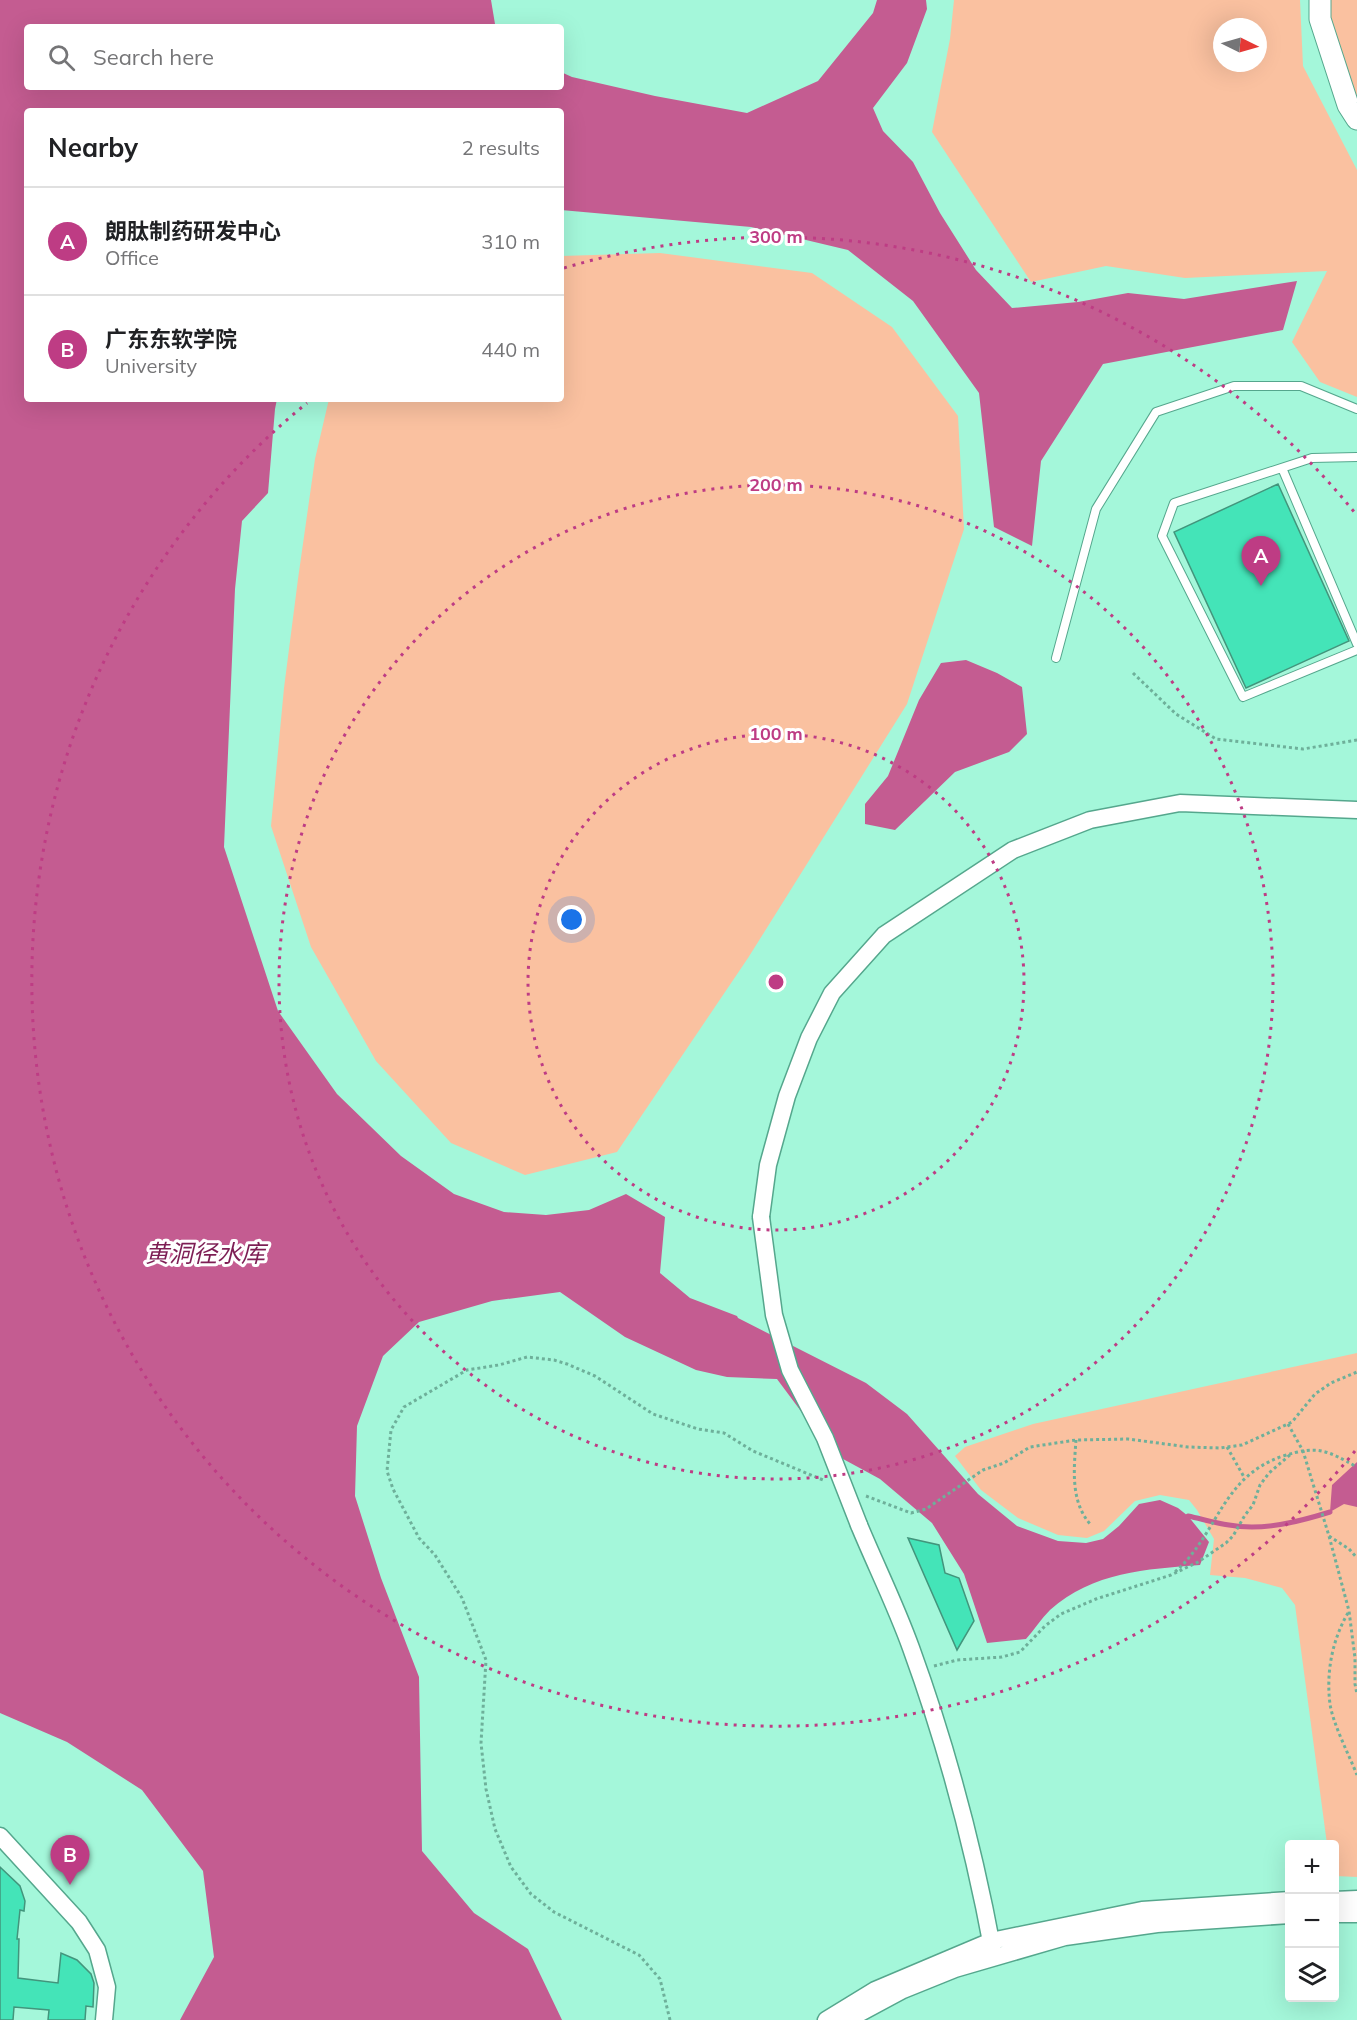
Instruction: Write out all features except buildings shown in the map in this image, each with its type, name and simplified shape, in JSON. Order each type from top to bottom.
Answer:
[{"type":"street","points":[[1320,0],[1320,19],[1348,105],[1357,119]]},
{"type":"street","points":[[992,1950],[963,1812],[911,1647],[825,1438],[790,1370],[774,1314],[761,1217],[768,1165],[787,1096],[809,1038],[832,993],[884,935],[1013,850],[1090,820],[1180,803],[1357,810]]},
{"type":"street","points":[[0,1836],[79,1922],[97,1950],[107,1987],[104,2020]]},
{"type":"street","points":[[1339,1900],[1357,1899]]},
{"type":"street","points":[[826,2020],[875,1990],[992,1950],[1142,1910],[1285,1900]]},
{"type":"street","points":[[1339,1914],[1357,1914]]},
{"type":"street","points":[[847,2020],[903,1990],[955,1969],[992,1950],[1157,1924],[1285,1915]]},
{"type":"lane","points":[[1056,658],[1096,509],[1156,412],[1234,386],[1300,386],[1357,409]]},
{"type":"lane","points":[[1357,457],[1312,458],[1174,503],[1162,536],[1243,698],[1357,650]]},
{"type":"lane","points":[[1281,468],[1354,631],[1357,644]]},
{"type":"path","points":[[1133,673],[1176,714],[1216,739],[1303,749],[1357,740]]},
{"type":"path","points":[[670,2020],[660,1979],[639,1955],[555,1912],[531,1894],[511,1867],[495,1829],[486,1789],[482,1743],[486,1660],[462,1598],[435,1556],[419,1538],[393,1489],[387,1471],[391,1430],[404,1407],[467,1370],[527,1358],[567,1364],[595,1376],[653,1414],[698,1429],[724,1433],[753,1451],[786,1466]]},
{"type":"path","points":[[911,1513],[926,1509],[983,1470],[1004,1463],[1030,1447],[1076,1440],[1128,1439],[1188,1447],[1242,1445],[1292,1422],[1315,1394],[1331,1383],[1357,1372]]},
{"type":"path","points":[[1288,1424],[1303,1451],[1349,1611],[1355,1658],[1354,1684],[1357,1694]]},
{"type":"path","points":[[1076,1440],[1073,1476],[1078,1501],[1085,1519],[1091,1525]]},
{"type":"path","points":[[1227,1447],[1244,1478]]},
{"type":"path","points":[[1171,1575],[1200,1544],[1225,1503],[1244,1478],[1266,1462],[1310,1449],[1332,1454],[1357,1467]]},
{"type":"path","points":[[918,1671],[957,1660],[1002,1657],[1020,1652],[1045,1626],[1061,1614],[1096,1599],[1171,1575],[1198,1562],[1233,1536],[1253,1505],[1260,1485],[1269,1473],[1291,1454]]},
{"type":"path","points":[[1329,1536],[1350,1549],[1357,1558]]},
{"type":"path","points":[[1349,1611],[1338,1629],[1332,1651],[1329,1682],[1330,1706],[1357,1775]]},
{"type":"shaded area","points":[[954,0],[1300,0],[1303,66],[1357,170],[1357,397],[1320,382],[1292,342],[1327,271],[1185,278],[1106,266],[1031,282],[932,132],[950,39]]},
{"type":"shaded area","points":[[1325,0],[1357,0],[1357,101],[1326,18]]},
{"type":"shaded area","points":[[660,253],[812,273],[892,327],[958,416],[964,529],[907,704],[748,958],[617,1152],[525,1175],[451,1143],[376,1061],[311,947],[271,826],[284,688],[298,579],[315,459],[328,402],[564,402],[564,256]]},
{"type":"shaded area","points":[[1357,1353],[1357,1877],[1339,1876],[1339,1840],[1326,1840],[1295,1605],[1282,1588],[1245,1578],[1210,1575],[1214,1539],[1189,1500],[1160,1495],[1135,1501],[1104,1531],[1087,1538],[1058,1535],[1018,1518],[981,1490],[955,1456],[965,1447],[1033,1424]]},
{"type":"water","name":"黄洞径水库","points":[[0,0],[491,0],[495,24],[24,24],[24,90],[564,90],[564,73],[655,96],[747,113],[818,81],[873,13],[877,0],[926,0],[927,9],[907,63],[873,108],[883,131],[913,162],[940,213],[976,270],[1012,308],[1078,302],[1128,293],[1184,299],[1297,281],[1283,330],[1103,364],[1041,461],[1032,546],[994,527],[979,393],[913,301],[848,250],[751,227],[564,210],[564,108],[24,108],[24,402],[276,402],[268,493],[242,521],[235,589],[224,847],[278,1011],[337,1094],[401,1156],[454,1194],[504,1212],[546,1215],[589,1210],[626,1194],[665,1217],[660,1273],[690,1298],[737,1316],[866,1383],[907,1414],[978,1494],[1017,1526],[1058,1541],[1086,1543],[1103,1539],[1119,1526],[1139,1504],[1160,1500],[1178,1508],[1188,1516],[1209,1542],[1200,1565],[1140,1571],[1102,1580],[1067,1597],[1050,1610],[1026,1639],[987,1643],[964,1574],[932,1523],[880,1479],[832,1453],[777,1379],[727,1377],[696,1370],[625,1337],[560,1292],[492,1301],[419,1322],[383,1356],[357,1426],[355,1496],[381,1578],[419,1677],[422,1851],[474,1913],[528,1949],[562,2020],[180,2020],[214,1957],[203,1871],[142,1790],[67,1742],[0,1713]]},
{"type":"water","points":[[966,660],[1022,687],[1027,734],[1009,752],[955,772],[895,830],[865,824],[865,804],[888,776],[919,700],[941,663]]},
{"type":"water","points":[[1357,1462],[1357,1507],[1344,1504],[1330,1512],[1332,1485]]},
{"type":"waterway","points":[[1188,1516],[1242,1527],[1255,1527],[1293,1522],[1330,1512]]},
{"type":"place","name":"朗肽制药研发中心","points":[[1261,586]]},
{"type":"place","name":"广东东软学院","points":[[70,1885]]}]
